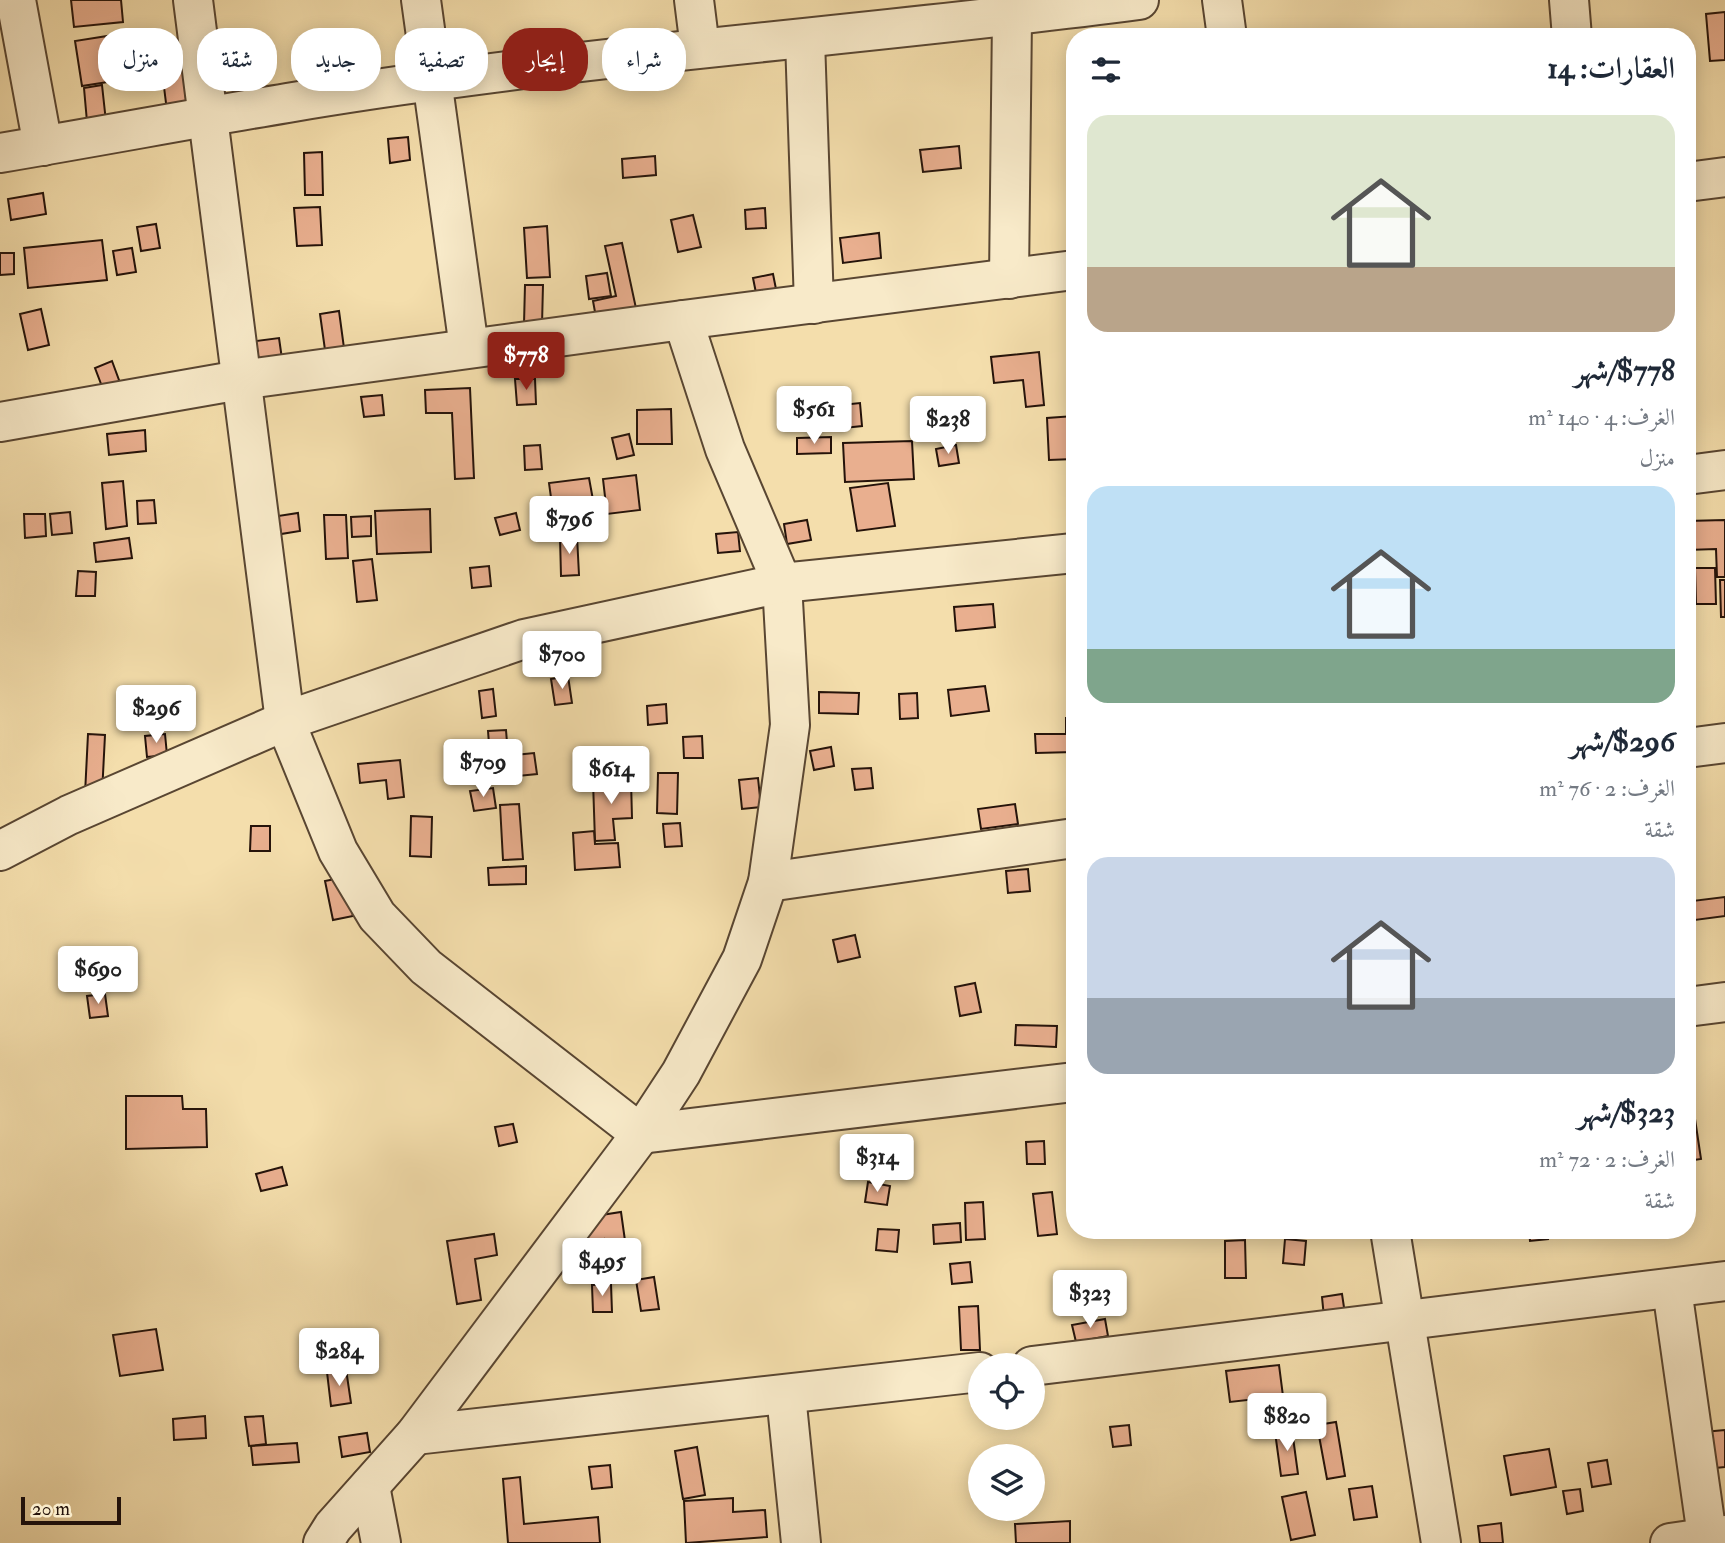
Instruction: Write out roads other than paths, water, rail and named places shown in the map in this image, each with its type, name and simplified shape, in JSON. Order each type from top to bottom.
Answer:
[{"type":"street","points":[[16,0],[43,146]]},
{"type":"street","points":[[193,0],[285,721],[338,851],[377,916],[426,967],[641,1134],[1066,1083]]},
{"type":"street","points":[[421,0],[424,28]]},
{"type":"street","points":[[694,0],[700,48]]},
{"type":"street","points":[[488,74],[1139,0]]},
{"type":"street","points":[[1222,0],[1226,28]]},
{"type":"street","points":[[1569,0],[1571,28]]},
{"type":"street","points":[[1009,279],[1013,16]]},
{"type":"street","points":[[805,40],[814,304]]},
{"type":"street","points":[[0,153],[395,87]]},
{"type":"street","points":[[431,91],[469,348]]},
{"type":"street","points":[[1696,181],[1725,177]]},
{"type":"street","points":[[0,422],[240,380],[682,320],[1066,272]]},
{"type":"street","points":[[323,1543],[415,1435],[641,1134],[681,1073],[743,959],[768,883],[790,725],[782,583],[725,449],[682,320]]},
{"type":"street","points":[[1696,474],[1725,470]]},
{"type":"street","points":[[0,851],[69,815],[285,721],[524,639],[782,583],[1066,554]]},
{"type":"street","points":[[1696,747],[1725,743]]},
{"type":"street","points":[[768,883],[1066,839]]},
{"type":"street","points":[[1696,1006],[1725,1002]]},
{"type":"street","points":[[1391,1239],[1441,1543]]},
{"type":"street","points":[[1045,1364],[1725,1281]]},
{"type":"street","points":[[1670,1543],[1713,1538],[1672,1289]]},
{"type":"street","points":[[415,1435],[968,1373]]},
{"type":"street","points":[[786,1395],[801,1543]]},
{"type":"street","points":[[370,1486],[382,1543]]}]
